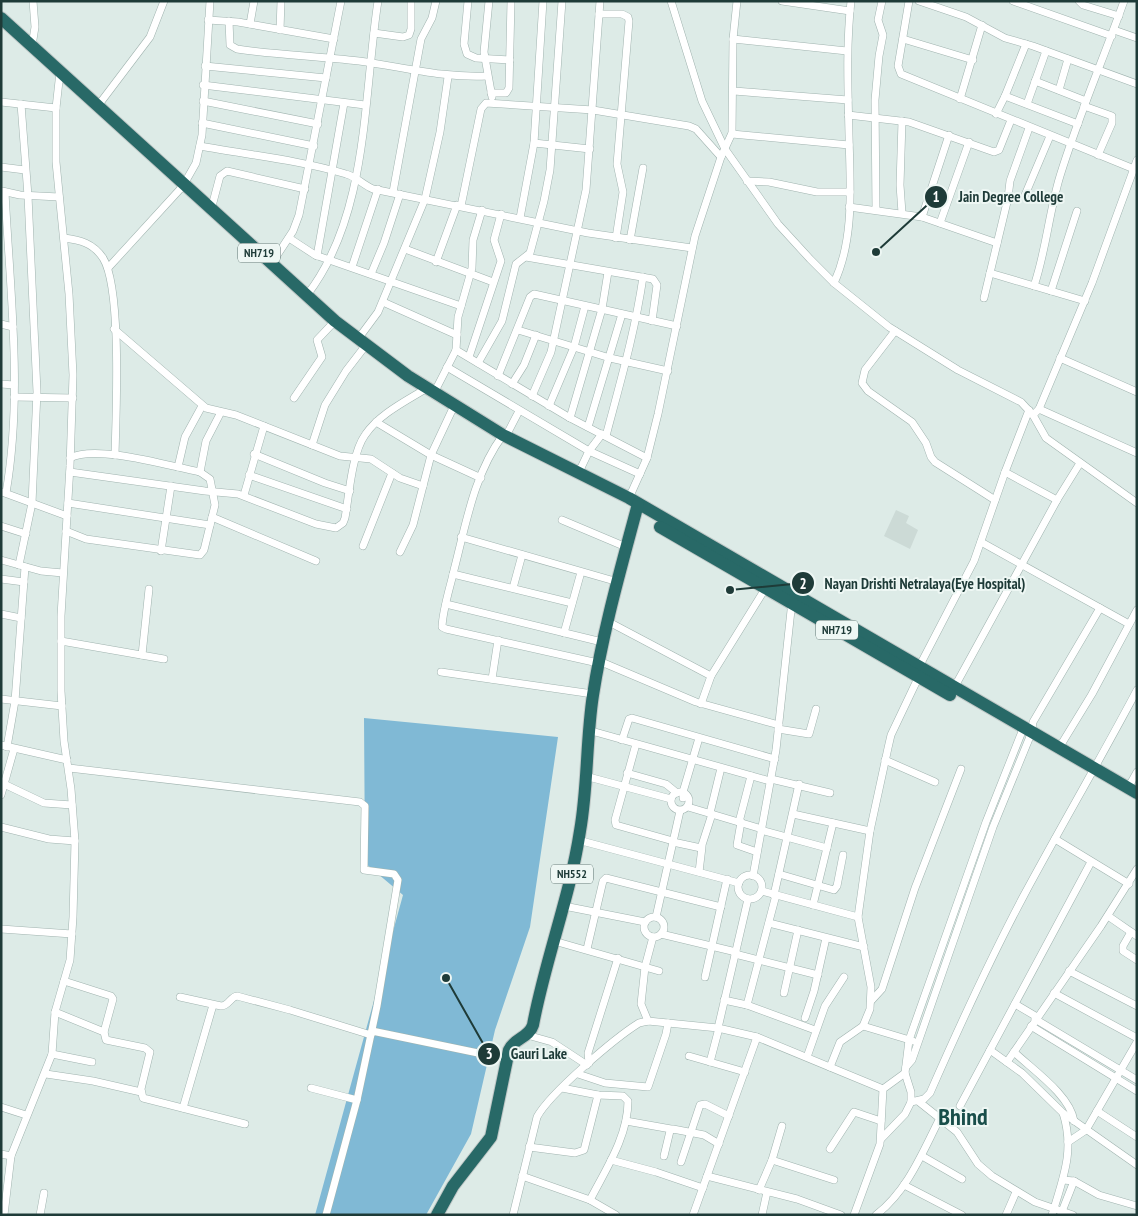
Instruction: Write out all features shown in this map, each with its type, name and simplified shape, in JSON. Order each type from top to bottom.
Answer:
[{"type":"highway","name":"NH719","points":[[1,18],[335,321],[430,391],[541,456],[555,460],[579,472],[792,599],[1027,732],[1059,748],[1137,801]]},
{"type":"highway","name":"NH719","points":[[541,456],[551,467],[634,505],[765,589],[792,599]]},
{"type":"highway","name":"NH552","points":[[437,1215],[453,1186],[484,1149],[491,1137],[501,1058],[511,1044],[527,1035],[533,1026],[564,906],[578,840],[588,730],[598,662],[606,621],[618,582],[634,505]]},
{"type":"highway","name":"NH719","points":[[920,671],[954,688],[1094,772],[1132,791]]},
{"type":"street","points":[[32,46],[35,27],[33,1]]},
{"type":"street","points":[[97,107],[150,37],[164,1]]},
{"type":"street","points":[[108,268],[184,186],[196,163],[202,123],[210,1]]},
{"type":"street","points":[[250,24],[254,1]]},
{"type":"street","points":[[280,1],[280,30]]},
{"type":"street","points":[[272,264],[296,225],[310,166],[341,1]]},
{"type":"street","points":[[307,295],[330,259],[340,236],[355,177],[378,1]]},
{"type":"street","points":[[374,33],[403,37],[409,35],[411,29],[411,1]]},
{"type":"street","points":[[371,274],[384,243],[397,193],[421,39],[432,18],[436,1]]},
{"type":"street","points":[[468,1],[464,50],[471,57],[510,60]]},
{"type":"street","points":[[489,1],[485,58],[493,103]]},
{"type":"street","points":[[491,93],[508,91],[511,1]]},
{"type":"street","points":[[520,218],[534,143],[543,1]]},
{"type":"street","points":[[478,363],[502,321],[516,264],[530,253],[549,181],[562,1]]},
{"type":"street","points":[[532,396],[548,358],[553,340],[586,190],[600,1]]},
{"type":"street","points":[[670,1],[702,101],[725,149],[778,224],[834,283],[895,331],[958,370],[1021,402],[1031,413],[1046,438],[1137,503]]},
{"type":"street","points":[[634,505],[640,474],[647,458],[668,371],[692,248],[720,157],[732,134],[734,91],[733,39],[737,1]]},
{"type":"street","points":[[834,283],[846,252],[850,192],[847,51],[851,1]]},
{"type":"street","points":[[876,210],[876,118],[879,56],[883,35],[878,16],[882,1]]},
{"type":"street","points":[[910,1],[898,66],[901,74],[1134,169]]},
{"type":"street","points":[[919,1],[966,17],[1000,36],[1137,84]]},
{"type":"street","points":[[1013,1],[1113,33],[1137,38]]},
{"type":"street","points":[[1079,1],[1096,5],[1119,16]]},
{"type":"street","points":[[1034,286],[1041,266],[1043,244],[1070,144],[1124,1]]},
{"type":"street","points":[[785,2],[850,11]]},
{"type":"street","points":[[599,14],[622,14],[628,17],[629,21],[616,164],[623,192],[616,238]]},
{"type":"street","points":[[208,20],[250,24],[334,39]]},
{"type":"street","points":[[230,21],[228,39],[232,47],[300,56],[330,57],[369,62],[448,76],[487,76]]},
{"type":"street","points":[[960,99],[982,25]]},
{"type":"street","points":[[733,39],[847,51]]},
{"type":"street","points":[[903,39],[973,60]]},
{"type":"street","points":[[996,114],[1006,96],[1026,44]]},
{"type":"street","points":[[1027,104],[1046,51]]},
{"type":"street","points":[[1059,90],[1068,59]]},
{"type":"street","points":[[205,66],[326,78]]},
{"type":"street","points":[[4,1215],[4,1193],[11,1156],[26,1115],[46,1074],[52,1054],[56,1012],[70,960],[72,934],[75,841],[62,706],[61,641],[73,398],[70,308],[59,196],[56,108],[60,72]]},
{"type":"street","points":[[312,445],[325,405],[346,371],[383,302],[425,199],[440,132],[448,76]]},
{"type":"street","points":[[1035,81],[1059,90],[1112,116],[1112,123],[1098,155]]},
{"type":"street","points":[[203,85],[365,105]]},
{"type":"street","points":[[734,91],[848,100]]},
{"type":"street","points":[[1006,96],[1078,124]]},
{"type":"street","points":[[203,101],[318,124]]},
{"type":"street","points":[[1,102],[56,108]]},
{"type":"street","points":[[317,256],[344,103]]},
{"type":"street","points":[[436,262],[459,206],[481,110],[486,103],[555,106],[593,110],[689,126],[696,129],[720,157]]},
{"type":"street","points":[[1,795],[15,701],[24,582],[22,566],[32,503],[37,398],[28,196],[20,104]]},
{"type":"street","points":[[848,115],[902,121],[997,152],[1011,120]]},
{"type":"street","points":[[902,121],[900,185],[902,213]]},
{"type":"street","points":[[202,123],[314,146]]},
{"type":"street","points":[[984,298],[1010,181],[1030,128]]},
{"type":"street","points":[[732,134],[849,145]]},
{"type":"street","points":[[922,217],[949,135]]},
{"type":"street","points":[[1025,195],[1050,136]]},
{"type":"street","points":[[940,223],[969,142]]},
{"type":"street","points":[[534,143],[590,149]]},
{"type":"street","points":[[200,146],[333,171],[355,177],[364,185],[378,189],[576,231],[692,248]]},
{"type":"street","points":[[830,1067],[840,1042],[863,1026],[871,1001],[871,987],[858,917],[870,831],[891,735],[974,561],[1005,472],[1031,413],[1039,409],[1085,300],[1137,160]]},
{"type":"street","points":[[1,167],[25,170]]},
{"type":"street","points":[[630,240],[642,168]]},
{"type":"street","points":[[211,210],[220,176],[224,172],[305,189]]},
{"type":"street","points":[[747,180],[769,182],[817,192],[850,192]]},
{"type":"street","points":[[352,267],[378,189]]},
{"type":"street","points":[[59,196],[28,196],[3,191],[13,327],[14,385],[12,448],[3,492],[67,516]]},
{"type":"street","points":[[849,207],[922,217],[997,243]]},
{"type":"street","points":[[70,472],[244,495],[326,527],[340,526],[347,509],[361,441],[376,422],[430,391],[447,367],[456,350],[461,306],[471,275],[473,240],[482,210]]},
{"type":"street","points":[[1051,291],[1077,211]]},
{"type":"street","points":[[469,358],[501,261],[494,240],[501,214]]},
{"type":"street","points":[[64,238],[90,244],[99,253],[108,268],[112,288],[114,329],[115,455]]},
{"type":"street","points":[[289,238],[317,256],[461,306]]},
{"type":"street","points":[[404,249],[493,282]]},
{"type":"street","points":[[526,257],[643,277],[657,282],[652,321]]},
{"type":"street","points":[[1,268],[9,271]]},
{"type":"street","points":[[570,418],[602,310],[608,272]]},
{"type":"street","points":[[990,273],[1085,300]]},
{"type":"street","points":[[579,472],[590,451],[604,435],[627,362],[637,318],[643,277]]},
{"type":"street","points":[[498,376],[532,295],[677,326]]},
{"type":"street","points":[[383,302],[457,335]]},
{"type":"street","points":[[549,406],[574,347],[585,306]]},
{"type":"street","points":[[588,427],[622,314]]},
{"type":"street","points":[[294,398],[322,358],[317,340],[335,321]]},
{"type":"street","points":[[1,324],[13,327]]},
{"type":"street","points":[[114,329],[202,406],[264,426],[340,456],[371,459],[392,473],[423,486]]},
{"type":"street","points":[[518,330],[610,358],[668,371]]},
{"type":"street","points":[[895,331],[865,370],[862,383],[868,390],[912,422],[926,442],[931,458],[935,462],[995,500]]},
{"type":"street","points":[[512,384],[524,365],[536,335]]},
{"type":"street","points":[[456,350],[570,418],[647,458]]},
{"type":"street","points":[[1060,358],[1137,392]]},
{"type":"street","points":[[447,367],[590,451],[640,474]]},
{"type":"street","points":[[1,384],[14,385]]},
{"type":"street","points":[[14,397],[73,398]]},
{"type":"street","points":[[178,467],[185,437],[202,406]]},
{"type":"street","points":[[400,552],[411,530],[431,455],[454,406]]},
{"type":"street","points":[[1039,409],[1135,449]]},
{"type":"street","points":[[519,411],[505,435],[490,454],[481,478],[461,537],[446,604],[443,628],[598,662],[701,704],[809,734],[816,709]]},
{"type":"street","points":[[200,472],[206,441],[221,412]]},
{"type":"street","points":[[376,422],[431,455],[481,478]]},
{"type":"street","points":[[244,495],[254,454],[264,426]]},
{"type":"street","points":[[66,531],[81,538],[161,551],[200,555],[204,550],[215,505],[210,479],[200,472],[115,455],[87,452],[70,458]]},
{"type":"street","points":[[254,454],[325,483],[350,491]]},
{"type":"street","points":[[954,688],[1057,500],[1080,463]]},
{"type":"street","points":[[1005,472],[1057,500]]},
{"type":"street","points":[[363,546],[392,473]]},
{"type":"street","points":[[249,475],[347,509]]},
{"type":"street","points":[[161,551],[171,486]]},
{"type":"street","points":[[68,503],[210,525]]},
{"type":"street","points":[[212,517],[316,561]]},
{"type":"street","points":[[562,520],[626,547]]},
{"type":"street","points":[[1,526],[26,534]]},
{"type":"street","points":[[461,537],[618,582]]},
{"type":"street","points":[[981,542],[1129,624]]},
{"type":"street","points":[[513,588],[522,555]]},
{"type":"street","points":[[1,560],[22,566],[63,573]]},
{"type":"street","points":[[564,633],[580,572]]},
{"type":"street","points":[[453,574],[572,603]]},
{"type":"street","points":[[1,579],[24,582]]},
{"type":"street","points":[[142,655],[150,589]]},
{"type":"street","points":[[701,704],[711,676],[765,589]]},
{"type":"street","points":[[753,876],[775,759],[792,599]]},
{"type":"street","points":[[446,604],[602,642]]},
{"type":"street","points":[[1073,1215],[1057,1212],[1016,1192],[985,1170],[956,1132],[940,1118],[914,1102],[905,1070],[908,1040],[986,822],[1027,732],[1100,608]]},
{"type":"street","points":[[1059,748],[1096,687],[1137,610]]},
{"type":"street","points":[[1,614],[21,618]]},
{"type":"street","points":[[606,621],[711,676]]},
{"type":"street","points":[[492,679],[498,640]]},
{"type":"street","points":[[61,641],[164,659]]},
{"type":"street","points":[[441,672],[593,694]]},
{"type":"street","points":[[881,1138],[914,1102],[924,1099],[930,1093],[962,1020],[1019,905],[1094,772],[1137,690]]},
{"type":"street","points":[[1,699],[62,706]]},
{"type":"street","points":[[622,740],[628,719],[632,718],[775,759]]},
{"type":"street","points":[[588,730],[751,776],[799,784],[830,793]]},
{"type":"street","points":[[854,1215],[881,1138],[883,1089],[905,1070],[912,1060],[1027,732]]},
{"type":"street","points":[[656,917],[691,760],[699,738]]},
{"type":"street","points":[[636,744],[615,820],[617,827],[697,848],[702,847]]},
{"type":"street","points":[[7,747],[67,760]]},
{"type":"street","points":[[885,760],[935,782]]},
{"type":"street","points":[[69,768],[363,804],[366,810],[364,870],[394,874],[398,880],[357,1100],[326,1215]]},
{"type":"street","points":[[699,872],[702,847],[721,768]]},
{"type":"street","points":[[871,1001],[882,989],[915,888],[961,769]]},
{"type":"street","points":[[1132,791],[1137,772]]},
{"type":"street","points":[[628,773],[666,784],[682,802]]},
{"type":"street","points":[[585,776],[682,802],[711,814],[827,848]]},
{"type":"street","points":[[751,776],[740,822],[737,845],[757,852]]},
{"type":"street","points":[[4,784],[44,803],[72,805]]},
{"type":"street","points":[[747,1005],[761,960],[799,784]]},
{"type":"street","points":[[671,799],[673,807],[682,802]]},
{"type":"street","points":[[793,814],[870,831]]},
{"type":"street","points":[[813,905],[833,823]]},
{"type":"street","points":[[1,827],[49,839],[75,841]]},
{"type":"street","points":[[1055,839],[1129,884]]},
{"type":"street","points":[[578,840],[739,883]]},
{"type":"street","points":[[779,874],[832,891],[836,889],[843,855]]},
{"type":"street","points":[[960,1106],[1091,862]]},
{"type":"street","points":[[1011,1057],[1069,970],[1108,916],[1137,870]]},
{"type":"street","points":[[753,876],[761,881],[762,891],[755,899],[748,899],[740,893],[739,883],[743,878],[753,876]]},
{"type":"street","points":[[587,949],[602,881],[606,878],[721,907]]},
{"type":"street","points":[[704,977],[727,880]]},
{"type":"street","points":[[762,891],[858,917]]},
{"type":"street","points":[[710,1062],[748,899]]},
{"type":"street","points":[[564,906],[645,922]]},
{"type":"street","points":[[1108,916],[1134,934],[1123,946],[1123,951],[1137,960]]},
{"type":"street","points":[[653,937],[644,930],[645,922],[649,918],[656,917],[663,923],[661,934]]},
{"type":"street","points":[[769,923],[864,947]]},
{"type":"street","points":[[1,928],[72,934]]},
{"type":"street","points":[[784,993],[798,930]]},
{"type":"street","points":[[653,937],[661,934],[818,975]]},
{"type":"street","points":[[648,1021],[641,1004],[645,966],[653,937]]},
{"type":"street","points":[[805,1018],[818,975],[826,938]]},
{"type":"street","points":[[554,941],[659,971]]},
{"type":"street","points":[[588,1064],[588,1053],[618,958]]},
{"type":"street","points":[[1069,970],[1137,1006]]},
{"type":"street","points":[[806,1057],[815,1030],[830,997],[844,977]]},
{"type":"street","points":[[64,981],[111,996],[114,1004],[104,1032],[106,1040],[145,1048],[150,1052],[141,1092],[146,1100],[245,1124]]},
{"type":"street","points":[[1054,993],[1137,1038]]},
{"type":"street","points":[[180,997],[224,1006],[233,997],[238,996],[371,1033],[382,1033],[501,1058]]},
{"type":"street","points":[[724,1000],[747,1005],[815,1030]]},
{"type":"street","points":[[1015,1004],[1137,1080]]},
{"type":"street","points":[[183,1108],[213,1005]]},
{"type":"street","points":[[56,1012],[104,1032]]},
{"type":"street","points":[[513,1215],[537,1117],[543,1107],[588,1064],[633,1027],[648,1021],[718,1028],[757,1036],[883,1089]]},
{"type":"street","points":[[578,1074],[605,1084],[648,1087],[668,1023]]},
{"type":"street","points":[[863,1026],[917,1042]]},
{"type":"street","points":[[1031,1026],[1137,1091]]},
{"type":"street","points":[[527,1035],[552,1042],[588,1064]]},
{"type":"street","points":[[693,1215],[757,1036]]},
{"type":"street","points":[[1068,1142],[1086,1130],[1137,1042]]},
{"type":"street","points":[[992,1047],[1011,1057],[1034,1078],[1069,1117],[1137,1165]]},
{"type":"street","points":[[52,1054],[92,1062]]},
{"type":"street","points":[[689,1056],[745,1072]]},
{"type":"street","points":[[1011,1057],[1034,1078],[1063,1098],[1072,1110],[1069,1117],[1068,1181],[1057,1212]]},
{"type":"street","points":[[46,1074],[93,1081],[141,1092]]},
{"type":"street","points":[[311,1088],[357,1100]]},
{"type":"street","points":[[562,1088],[598,1095],[628,1098],[626,1121],[611,1160],[590,1200]]},
{"type":"street","points":[[529,1147],[575,1153],[584,1150],[598,1095]]},
{"type":"street","points":[[681,1162],[698,1108],[702,1104],[729,1116]]},
{"type":"street","points":[[1,1107],[26,1115]]},
{"type":"street","points":[[1097,1111],[1137,1137]]},
{"type":"street","points":[[830,1149],[854,1112],[881,1122]]},
{"type":"street","points":[[876,1215],[889,1204],[904,1185],[922,1156],[940,1118]]},
{"type":"street","points":[[626,1121],[704,1135],[719,1144]]},
{"type":"street","points":[[759,1190],[772,1160],[782,1126]]},
{"type":"street","points":[[664,1156],[671,1130]]},
{"type":"street","points":[[1,1154],[11,1156]]},
{"type":"street","points":[[922,1156],[962,1179]]},
{"type":"street","points":[[611,1160],[662,1173],[703,1188]]},
{"type":"street","points":[[772,1160],[834,1180]]},
{"type":"street","points":[[522,1176],[590,1200],[616,1215]]},
{"type":"street","points":[[707,1176],[841,1215]]},
{"type":"street","points":[[1068,1181],[1099,1195],[1137,1206]]},
{"type":"street","points":[[1057,1212],[1068,1181]]},
{"type":"street","points":[[904,1185],[962,1215]]},
{"type":"street","points":[[762,1215],[767,1192]]},
{"type":"street","points":[[1006,1215],[1016,1192]]},
{"type":"street","points":[[40,1215],[44,1193]]},
{"type":"shaded area","points":[[896,510],[909,516],[906,523],[918,530],[910,549],[884,536]]},
{"type":"water","points":[[364,718],[558,737],[530,927],[495,1030],[471,1134],[426,1215],[315,1215],[403,895],[365,863]]},
{"type":"place","name":"Jain Degree College","points":[[876,252]]},
{"type":"place","name":"Nayan Drishti Netralaya(Eye Hospital)","points":[[730,590]]},
{"type":"place","name":"Gauri Lake","points":[[446,978]]},
{"type":"district","name":"Bhind","points":[[963,1117]]}]
